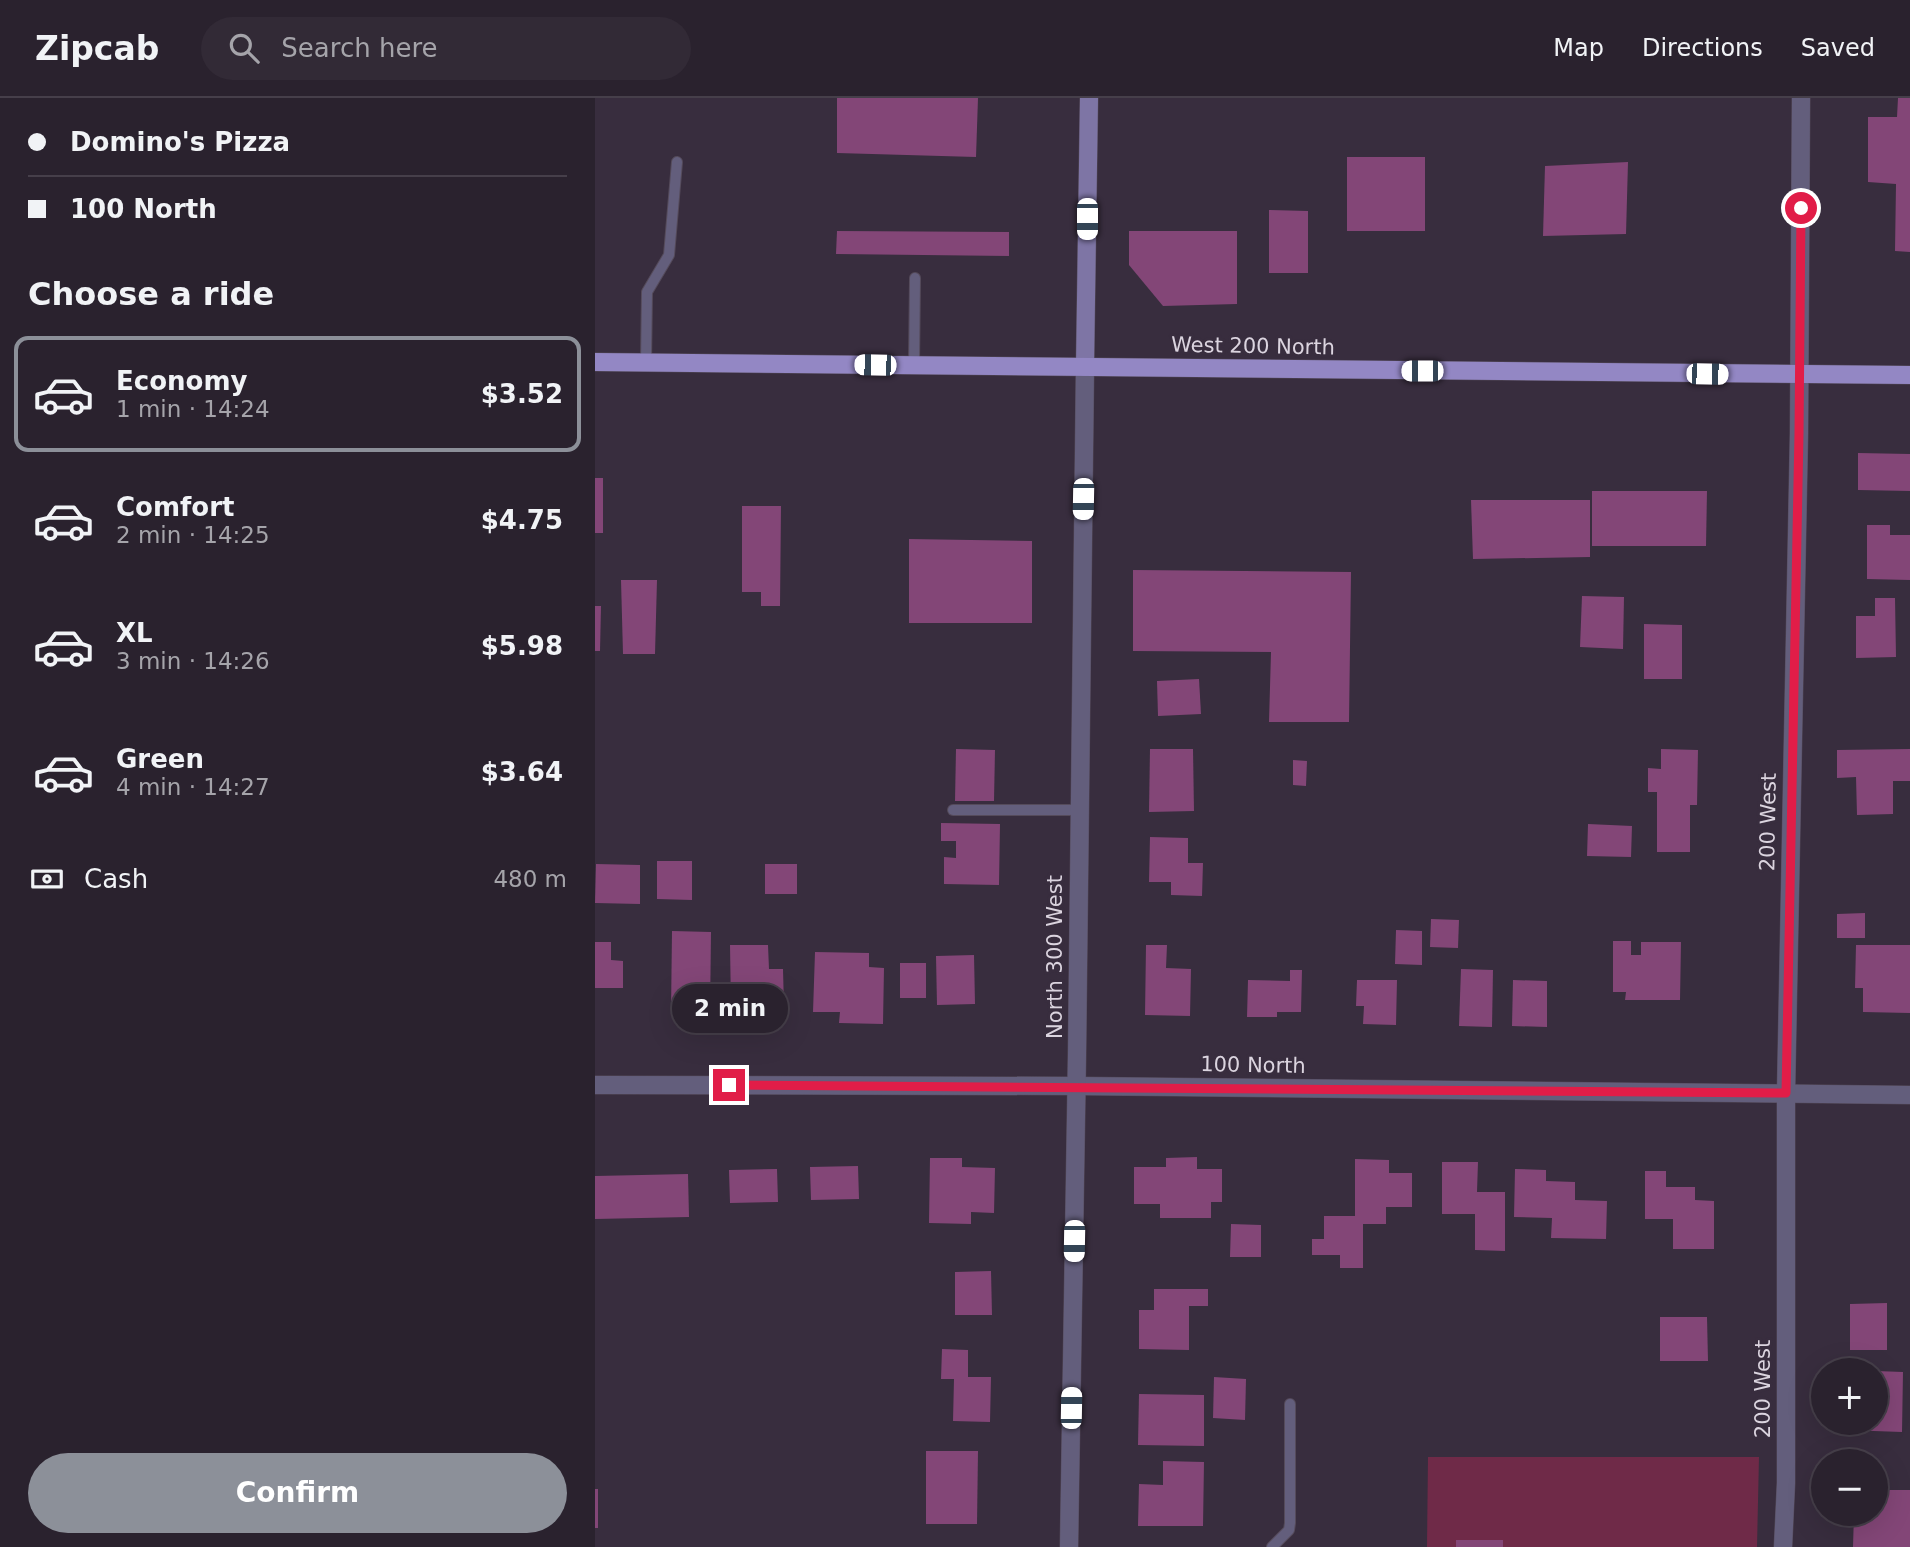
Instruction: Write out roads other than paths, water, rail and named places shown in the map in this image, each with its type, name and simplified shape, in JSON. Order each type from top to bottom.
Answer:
[{"type":"main road","name":"West 200 North","points":[[595,362],[1910,376]]},
{"type":"street","points":[[1085,367],[1089,98]]},
{"type":"street","name":"200 West","points":[[1783,1547],[1786,1482],[1786,1093],[1799,375],[1801,98]]},
{"type":"street","name":"North 300 West","points":[[1069,1547],[1085,367]]},
{"type":"street","name":"100 North","points":[[595,1085],[1077,1086],[1910,1095]]},
{"type":"lane","points":[[646,363],[647,292],[669,255],[677,162]]},
{"type":"lane","points":[[914,366],[915,278]]},
{"type":"lane","points":[[953,810],[1079,810]]},
{"type":"lane","points":[[1272,1547],[1289,1530],[1290,1523],[1290,1404]]}]
